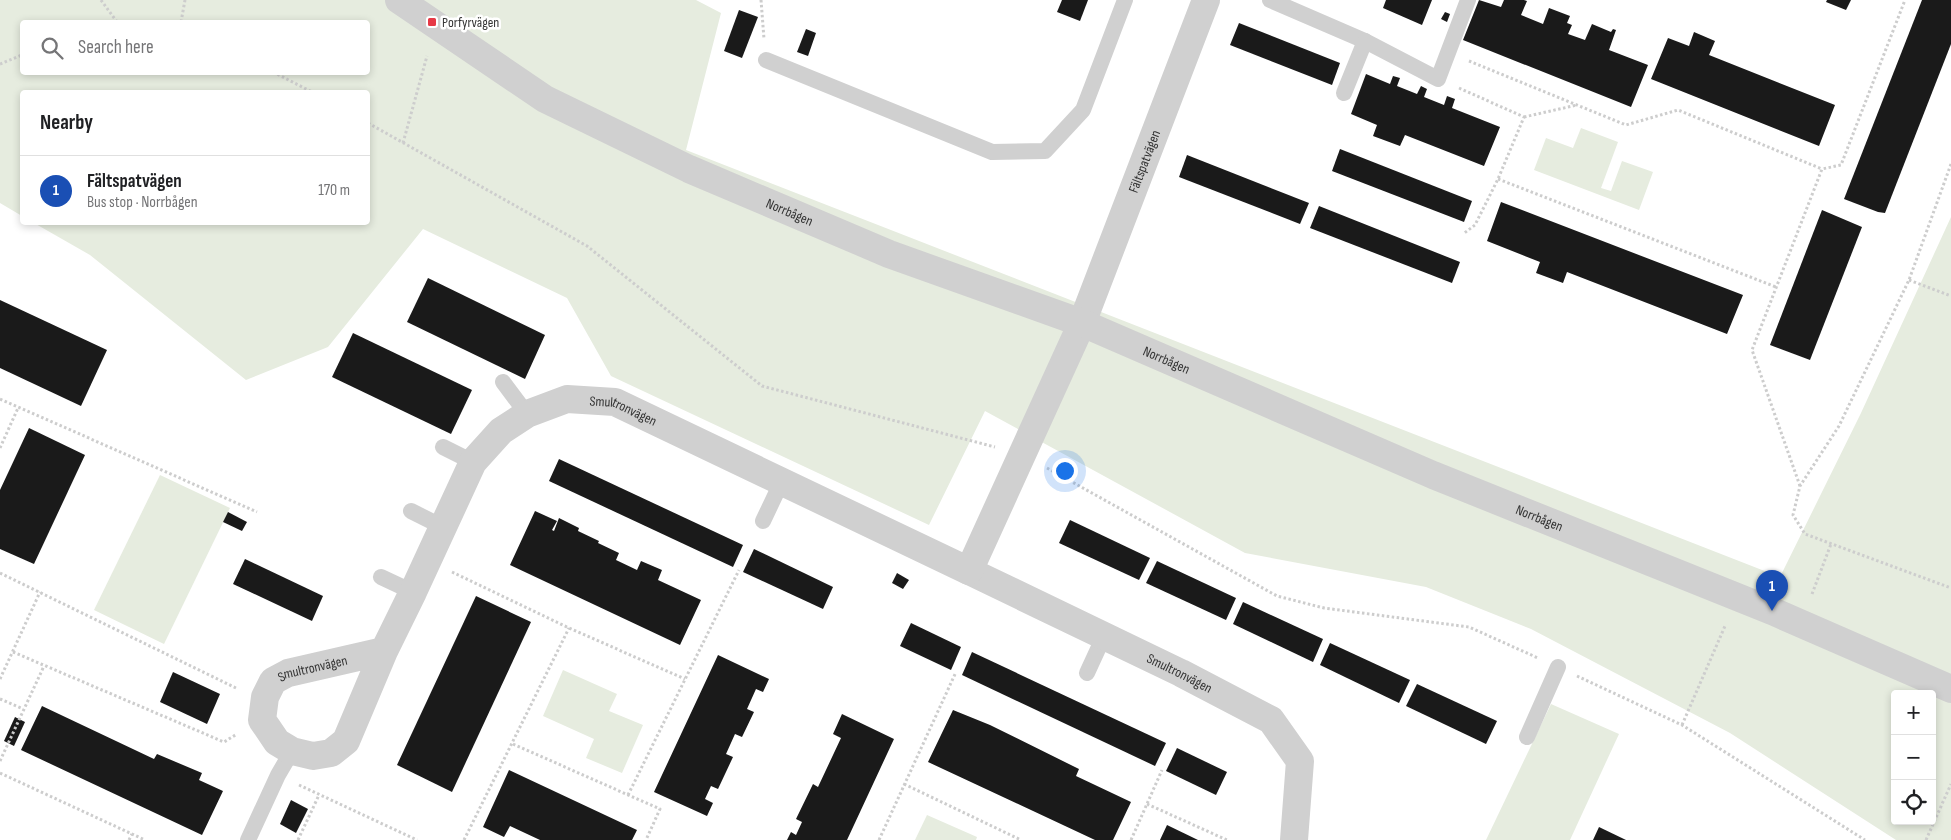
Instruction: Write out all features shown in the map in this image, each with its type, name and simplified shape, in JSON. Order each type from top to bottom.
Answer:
[{"type":"street","name":"Norrbågen","points":[[399,0],[545,99],[689,169],[889,254],[1082,323],[1433,475],[1772,612],[1951,688]]},
{"type":"street","name":"Fältspatvägen","points":[[1082,323],[1206,0]]},
{"type":"street","points":[[969,572],[1082,323]]},
{"type":"street","name":"Smultronvägen","points":[[384,651],[288,673],[273,681],[265,697],[262,720],[276,742],[292,751],[313,756],[331,753],[346,741],[384,651],[473,462],[501,431],[528,414],[567,399],[615,402],[1181,672],[1271,720],[1300,761],[1294,840]]},
{"type":"lane","points":[[766,60],[992,152],[1045,151],[1083,110],[1125,0]]},
{"type":"lane","points":[[1270,0],[1365,40],[1438,79],[1468,0]]},
{"type":"lane","points":[[1344,93],[1365,40]]},
{"type":"lane","points":[[503,382],[528,414]]},
{"type":"lane","points":[[444,447],[473,462]]},
{"type":"lane","points":[[763,521],[782,481]]},
{"type":"lane","points":[[411,511],[443,527]]},
{"type":"lane","points":[[381,577],[413,592]]},
{"type":"lane","points":[[1087,673],[1104,636]]},
{"type":"lane","points":[[1527,737],[1558,667]]},
{"type":"lane","points":[[248,840],[278,775],[292,751]]},
{"type":"path","points":[[101,0],[116,20]]},
{"type":"path","points":[[180,20],[185,0]]},
{"type":"path","points":[[761,0],[766,60]]},
{"type":"path","points":[[1448,52],[1626,125],[1678,110],[1822,169],[1841,165],[1905,0]]},
{"type":"path","points":[[0,64],[20,56]]},
{"type":"path","points":[[403,143],[427,56]]},
{"type":"path","points":[[279,75],[308,90]]},
{"type":"path","points":[[1438,79],[1524,117],[1577,105]]},
{"type":"path","points":[[1463,234],[1475,225],[1498,179],[1524,117]]},
{"type":"path","points":[[370,124],[587,246],[762,386],[1022,454],[1277,596],[1324,608],[1469,627],[1682,725],[1865,840]]},
{"type":"path","points":[[1951,164],[1909,280],[1839,426],[1800,486],[1792,515],[1805,534],[1951,588]]},
{"type":"path","points":[[1800,486],[1752,350],[1822,169]]},
{"type":"path","points":[[1498,179],[1776,287]]},
{"type":"path","points":[[1909,280],[1951,296]]},
{"type":"path","points":[[0,399],[257,512]]},
{"type":"path","points":[[0,448],[18,408]]},
{"type":"path","points":[[1812,594],[1831,544]]},
{"type":"path","points":[[428,560],[569,628],[685,679]]},
{"type":"path","points":[[628,795],[739,570]]},
{"type":"path","points":[[0,573],[245,692],[262,720],[224,742],[13,652]]},
{"type":"path","points":[[0,678],[40,592]]},
{"type":"path","points":[[1682,725],[1725,626]]},
{"type":"path","points":[[464,840],[569,628]]},
{"type":"path","points":[[0,761],[44,666]]},
{"type":"path","points":[[879,840],[956,672]]},
{"type":"path","points":[[0,699],[23,709]]},
{"type":"path","points":[[513,744],[660,809],[646,840]]},
{"type":"path","points":[[1131,840],[1162,770]]},
{"type":"path","points":[[0,773],[145,840]]},
{"type":"path","points":[[278,775],[417,840]]},
{"type":"path","points":[[904,784],[1020,840]]},
{"type":"path","points":[[1926,840],[1951,784]]},
{"type":"path","points":[[298,840],[319,795]]},
{"type":"path","points":[[1147,804],[1227,840]]},
{"type":"path","points":[[129,840],[132,834]]},
{"type":"shaded area","points":[[0,0],[696,0],[721,13],[686,150],[1780,577],[1861,413],[1951,217],[1951,840],[1896,840],[1730,733],[1531,629],[1426,587],[1245,553],[985,411],[929,525],[611,376],[567,298],[423,229],[328,347],[246,380],[90,255],[38,225],[370,225],[370,90],[20,90],[20,215],[0,203]]},
{"type":"shaded area","points":[[1581,128],[1618,142],[1601,188],[1611,191],[1622,161],[1653,172],[1639,210],[1534,170],[1546,138],[1573,148]]},
{"type":"shaded area","points":[[160,475],[230,508],[164,644],[94,610]]},
{"type":"shaded area","points":[[563,670],[617,694],[609,711],[643,725],[622,773],[586,758],[594,739],[543,716]]},
{"type":"shaded area","points":[[1551,704],[1619,734],[1570,840],[1486,840]]},
{"type":"shaded area","points":[[927,815],[977,837],[976,840],[915,840]]},
{"type":"building","points":[[1062,0],[1088,0],[1080,21],[1057,12]]},
{"type":"building","points":[[1386,0],[1432,0],[1422,25],[1383,8]]},
{"type":"building","points":[[1479,0],[1501,7],[1504,0],[1527,1],[1521,15],[1543,24],[1549,8],[1570,16],[1567,23],[1572,25],[1568,34],[1585,40],[1592,24],[1611,32],[1613,29],[1616,30],[1609,50],[1648,65],[1631,107],[1463,40]]},
{"type":"building","points":[[1827,0],[1851,0],[1846,10],[1826,2]]},
{"type":"building","points":[[1922,0],[1951,0],[1951,44],[1885,213],[1878,212],[1844,199]]},
{"type":"building","points":[[739,10],[758,17],[742,58],[724,51]]},
{"type":"building","points":[[1445,12],[1450,14],[1447,22],[1441,19]]},
{"type":"building","points":[[1239,23],[1340,63],[1332,85],[1230,45]]},
{"type":"building","points":[[806,29],[816,33],[808,56],[797,52]]},
{"type":"building","points":[[1694,32],[1715,41],[1709,55],[1835,105],[1819,146],[1651,79],[1668,38],[1689,46]]},
{"type":"building","points":[[1366,74],[1390,84],[1393,76],[1400,78],[1397,86],[1417,94],[1421,86],[1427,89],[1424,97],[1444,105],[1447,96],[1455,99],[1452,108],[1500,127],[1484,166],[1405,135],[1400,146],[1373,136],[1377,125],[1351,114]]},
{"type":"building","points":[[1340,149],[1472,201],[1464,222],[1332,171]]},
{"type":"building","points":[[1187,155],[1309,203],[1300,224],[1179,177]]},
{"type":"building","points":[[1501,202],[1743,295],[1727,334],[1567,272],[1563,283],[1536,273],[1540,262],[1487,241]]},
{"type":"building","points":[[1319,206],[1460,262],[1452,283],[1310,228]]},
{"type":"building","points":[[1822,210],[1862,227],[1810,360],[1770,345]]},
{"type":"building","points":[[428,278],[545,335],[525,379],[407,322]]},
{"type":"building","points":[[0,300],[107,350],[81,406],[0,368]]},
{"type":"building","points":[[353,333],[472,390],[451,434],[332,377]]},
{"type":"building","points":[[29,428],[85,455],[34,564],[0,549],[0,490]]},
{"type":"building","points":[[559,459],[743,545],[733,567],[549,481]]},
{"type":"building","points":[[535,511],[557,521],[552,530],[554,531],[559,518],[579,528],[578,531],[599,541],[598,543],[619,553],[616,560],[637,570],[641,561],[662,570],[658,580],[701,600],[680,645],[510,565]]},
{"type":"building","points":[[228,512],[247,522],[242,531],[223,522]]},
{"type":"building","points":[[1070,520],[1150,558],[1139,580],[1059,543]]},
{"type":"building","points":[[754,549],[833,587],[823,609],[743,572]]},
{"type":"building","points":[[245,559],[323,596],[312,621],[233,584]]},
{"type":"building","points":[[1157,561],[1236,598],[1226,620],[1146,583]]},
{"type":"building","points":[[897,573],[909,580],[903,589],[892,583]]},
{"type":"building","points":[[476,596],[531,622],[452,792],[397,765]]},
{"type":"building","points":[[1243,602],[1323,639],[1313,662],[1233,624]]},
{"type":"building","points":[[911,623],[961,647],[951,670],[900,646]]},
{"type":"building","points":[[1330,643],[1410,680],[1399,703],[1320,665]]},
{"type":"building","points":[[972,652],[1166,743],[1155,766],[962,675]]},
{"type":"building","points":[[718,655],[769,679],[763,692],[756,689],[747,709],[754,712],[742,737],[735,734],[726,754],[733,757],[718,789],[711,786],[705,799],[713,803],[707,816],[654,792]]},
{"type":"building","points":[[173,672],[220,694],[207,724],[160,702]]},
{"type":"building","points":[[1417,684],[1497,721],[1486,744],[1406,706]]},
{"type":"building","points":[[42,706],[154,759],[157,754],[202,773],[199,780],[223,791],[202,835],[21,750]]},
{"type":"building","points":[[953,710],[990,725],[1079,769],[1076,776],[1131,802],[1113,840],[1095,840],[928,762]]},
{"type":"building","points":[[842,714],[894,739],[847,840],[787,840],[791,832],[796,835],[802,822],[796,819],[813,784],[818,787],[841,738],[833,734]]},
{"type":"building","points":[[15,717],[25,722],[14,746],[4,741]]},
{"type":"building","points":[[1177,748],[1227,772],[1216,795],[1166,771]]},
{"type":"building","points":[[509,770],[637,830],[632,840],[540,840],[510,826],[504,837],[483,827]]},
{"type":"building","points":[[291,800],[308,809],[296,833],[280,824]]},
{"type":"building","points":[[1167,825],[1198,840],[1160,840]]},
{"type":"building","points":[[1599,827],[1626,840],[1593,840]]},
{"type":"place","name":"Porfyrvägen","points":[[432,22]]},
{"type":"place","name":"Fältspatvägen","points":[[1772,611]]}]
